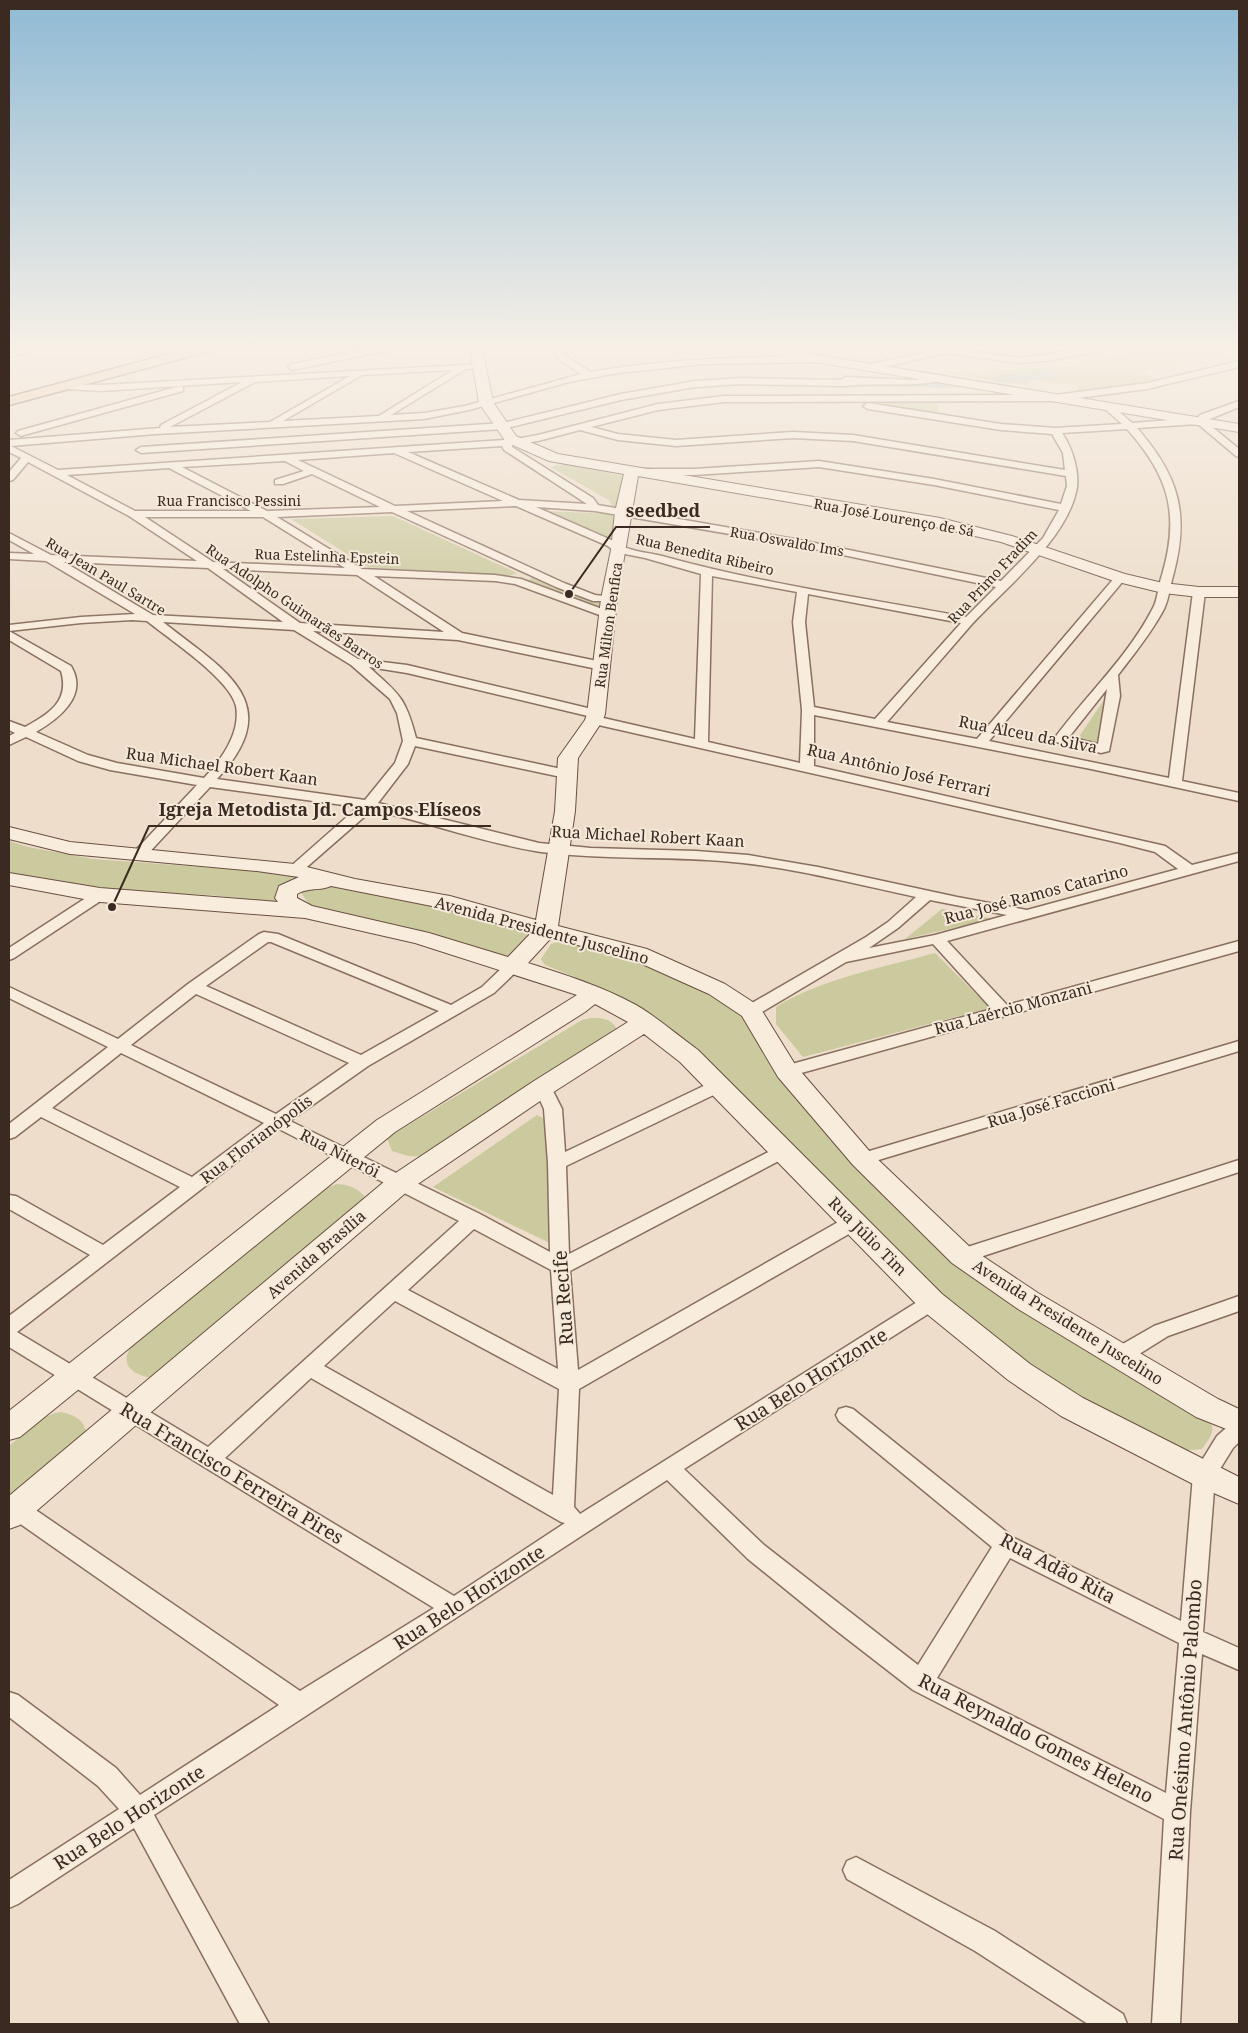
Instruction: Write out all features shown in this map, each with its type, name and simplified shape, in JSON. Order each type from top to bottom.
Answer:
[{"type":"main road","name":"Rua José Lourenço de Sá","points":[[515,443],[564,460],[940,523],[1038,549],[1120,578],[1163,588],[1199,592],[1239,592]]},
{"type":"main road","name":"Rua Milton Benfica","points":[[595,717],[623,512],[632,471]]},
{"type":"main road","points":[[9,879],[100,894],[305,911],[421,938],[513,966],[547,922],[565,811],[568,758],[595,717]]},
{"type":"main road","name":"Avenida Presidente Juscelino","points":[[9,833],[70,848],[295,870],[354,885],[450,902],[519,922],[532,921],[544,917],[547,922],[639,954],[717,989],[751,1011],[787,1071],[862,1159],[962,1256],[1028,1301],[1207,1408],[1239,1422]]},
{"type":"main road","points":[[305,911],[290,903],[286,898],[287,891],[298,883],[309,881],[354,885]]},
{"type":"main road","name":"Rua Júlio Tim","points":[[513,966],[578,986],[594,993],[646,1022],[689,1056],[720,1085],[932,1302],[1018,1372],[1072,1407],[1204,1475],[1239,1490]]},
{"type":"main road","points":[[9,1428],[345,1156],[386,1126],[577,1007],[594,993]]},
{"type":"main road","name":"Avenida Brasília","points":[[12,1512],[400,1183],[543,1087],[646,1022]]},
{"type":"street","points":[[126,443],[265,514],[458,636]]},
{"type":"street","points":[[141,450],[236,443]]},
{"type":"street","points":[[56,473],[499,443]]},
{"type":"street","points":[[511,443],[507,448],[514,454],[538,466],[589,500],[595,508]]},
{"type":"street","points":[[685,443],[820,450],[934,482],[1065,508]]},
{"type":"street","points":[[632,471],[724,470],[766,466],[820,450],[864,443]]},
{"type":"street","points":[[887,443],[1069,474]]},
{"type":"street","name":"Rua Primo Fradim","points":[[880,722],[969,622],[1047,540],[1065,508],[1072,486],[1069,474],[1068,453],[1064,443]]},
{"type":"street","points":[[1113,676],[1114,696],[1104,748],[1058,744],[1113,676],[1159,608],[1174,554],[1177,512],[1172,490],[1163,467],[1144,443]]},
{"type":"street","points":[[1226,443],[1239,454]]},
{"type":"street","name":"Rua Adolpho Guimarães Barros","points":[[9,448],[132,514],[212,566],[296,626],[355,662],[394,697],[403,713],[410,741]]},
{"type":"street","name":"Rua Benedita Ribeiro","points":[[393,450],[612,544],[619,550],[707,572],[969,622]]},
{"type":"street","points":[[9,478],[27,458]]},
{"type":"street","points":[[287,458],[609,607]]},
{"type":"street","points":[[538,466],[564,460]]},
{"type":"street","points":[[713,485],[715,478],[724,470]]},
{"type":"street","points":[[279,482],[313,471]]},
{"type":"street","name":"Rua Francisco Pessini","points":[[132,514],[265,514],[516,503],[595,508]]},
{"type":"street","name":"Rua Oswaldo Ims","points":[[595,508],[800,543],[1004,584]]},
{"type":"street","name":"Rua Jean Paul Sartre","points":[[9,536],[82,576],[150,618],[224,677],[237,695],[242,706],[242,722],[235,746],[209,781],[139,855]]},
{"type":"street","points":[[9,555],[24,544]]},
{"type":"street","name":"Rua Estelinha Epstein","points":[[9,555],[50,559],[459,576],[517,582],[609,607]]},
{"type":"street","points":[[82,576],[84,568],[98,560]]},
{"type":"street","points":[[517,582],[534,572]]},
{"type":"street","points":[[701,743],[707,572]]},
{"type":"street","points":[[980,743],[1120,578]]},
{"type":"street","points":[[803,591],[799,622],[808,710],[807,767]]},
{"type":"street","points":[[1175,783],[1199,592]]},
{"type":"street","points":[[9,628],[119,617],[458,636],[602,666]]},
{"type":"street","points":[[9,635],[67,669],[71,678],[70,695],[64,704],[42,722],[9,741]]},
{"type":"street","points":[[355,662],[407,669],[595,717]]},
{"type":"street","name":"Rua Alceu da Silva","points":[[808,710],[880,722],[1239,797]]},
{"type":"street","name":"Rua Antônio José Ferrari","points":[[595,717],[1137,843],[1160,849],[1189,870]]},
{"type":"street","name":"Rua Michael Robert Kaan","points":[[9,726],[83,758],[115,768],[369,805],[512,841],[559,849],[593,853],[713,856],[748,859],[846,877],[926,896],[1026,914]]},
{"type":"street","points":[[295,870],[369,805],[401,764],[410,741],[566,774]]},
{"type":"street","name":"Rua José Ramos Catarino","points":[[840,958],[937,939],[1239,857]]},
{"type":"street","points":[[9,955],[100,894]]},
{"type":"street","points":[[751,1011],[893,925],[926,896]]},
{"type":"street","points":[[893,925],[908,946]]},
{"type":"street","points":[[9,1133],[194,987],[264,937],[273,937],[452,1011]]},
{"type":"street","points":[[937,939],[1003,1011]]},
{"type":"street","name":"Rua Laércio Monzani","points":[[787,1071],[1239,946]]},
{"type":"street","name":"Rua Florianópolis","points":[[9,1327],[278,1121],[362,1062],[488,990],[513,966]]},
{"type":"street","points":[[194,987],[362,1062]]},
{"type":"street","name":"Rua Niterói","points":[[9,992],[278,1121],[473,1219],[561,1268]]},
{"type":"street","name":"Rua José Faccioni","points":[[862,1159],[1239,1046]]},
{"type":"street","points":[[557,1163],[720,1085]]},
{"type":"street","name":"Rua Recife","points":[[543,1087],[553,1109],[557,1163],[561,1268],[569,1385],[572,1517]]},
{"type":"street","points":[[40,1109],[194,1186]]},
{"type":"street","points":[[561,1268],[784,1151]]},
{"type":"street","points":[[962,1256],[1239,1166]]},
{"type":"street","points":[[9,1201],[104,1254]]},
{"type":"street","points":[[209,1459],[473,1219]]},
{"type":"street","points":[[393,1291],[569,1385],[854,1222]]},
{"type":"street","name":"Rua Belo Horizonte","points":[[9,1896],[300,1705],[454,1608],[572,1517],[668,1468],[932,1302]]},
{"type":"street","points":[[1121,1355],[1161,1331],[1239,1303]]},
{"type":"street","name":"Rua Francisco Ferreira Pires","points":[[9,1338],[454,1608]]},
{"type":"street","points":[[310,1368],[572,1517]]},
{"type":"street","name":"Rua Adão Rita","points":[[846,1415],[1006,1545],[1190,1637],[1239,1659]]},
{"type":"street","name":"Rua Onésimo Antônio Palombo","points":[[1166,2024],[1177,1812],[1204,1475],[1225,1442],[1239,1429]]},
{"type":"street","name":"Rua Reynaldo Gomes Heleno","points":[[668,1468],[756,1552],[841,1621],[922,1682],[1177,1812]]},
{"type":"street","points":[[12,1512],[300,1705]]},
{"type":"street","points":[[922,1682],[1006,1545]]},
{"type":"street","points":[[9,1703],[107,1777],[139,1812],[255,2024]]},
{"type":"street","points":[[856,1870],[984,1940],[1113,2024]]},
{"type":"shaded area","points":[[564,464],[623,476],[621,507],[612,506],[609,500],[550,467]]},
{"type":"shaded area","points":[[544,511],[615,514],[615,541]]},
{"type":"shaded area","points":[[393,516],[517,573],[507,577],[368,567],[291,519]]},
{"type":"shaded area","points":[[535,575],[607,606],[601,611],[526,583]]},
{"type":"shaded area","points":[[1106,697],[1102,747],[1076,741]]},
{"type":"shaded area","points":[[9,841],[28,847],[93,859],[283,873],[301,876],[290,881],[282,889],[282,903],[210,895],[109,891],[9,875]]},
{"type":"shaded area","points":[[320,882],[431,905],[535,933],[521,954],[508,956],[317,909],[308,903],[300,891]]},
{"type":"shaded area","points":[[942,909],[993,919],[905,939]]},
{"type":"shaded area","points":[[561,941],[573,941],[636,957],[748,1013],[877,1184],[1208,1415],[1212,1426],[1212,1433],[1202,1449],[1180,1451],[1080,1403],[954,1309],[701,1053],[661,1022],[614,993],[545,965],[541,959],[551,944]]},
{"type":"shaded area","points":[[935,953],[990,1008],[803,1057],[776,1024],[776,1007],[793,997],[832,981]]},
{"type":"shaded area","points":[[591,1018],[610,1021],[617,1030],[428,1157],[408,1156],[392,1151],[387,1138],[582,1020]]},
{"type":"shaded area","points":[[537,1115],[553,1124],[552,1244],[433,1187]]},
{"type":"shaded area","points":[[337,1184],[353,1188],[366,1198],[156,1378],[136,1373],[131,1369],[127,1359],[132,1345],[326,1188]]},
{"type":"shaded area","points":[[60,1412],[77,1418],[83,1424],[87,1433],[77,1451],[9,1509],[9,1446],[39,1421]]},
{"type":"place","name":"seedbed","points":[[569,594]]},
{"type":"place","name":"Igreja Metodista Jd. Campos Elíseos","points":[[112,907]]}]
